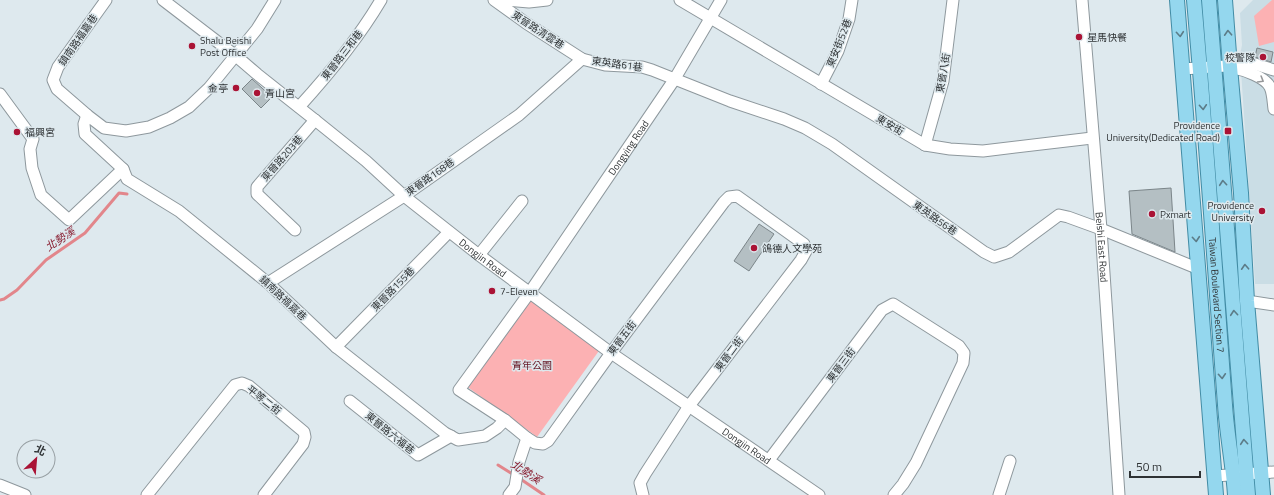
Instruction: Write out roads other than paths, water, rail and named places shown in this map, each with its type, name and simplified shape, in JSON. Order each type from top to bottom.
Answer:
[{"type":"main road","name":"Taiwan Boulevard Section 7","points":[[1177,0],[1216,495]]},
{"type":"main road","name":"Taiwan Boulevard Section 7","points":[[1194,0],[1207,68],[1240,474],[1248,495]]},
{"type":"main road","name":"Taiwan Boulevard Section 7","points":[[1207,68],[1209,0]]},
{"type":"main road","points":[[1225,0],[1241,193],[1247,300],[1268,473],[1263,495]]},
{"type":"main road","name":"Taiwan Boulevard Section 7","points":[[1235,495],[1240,474]]},
{"type":"street","name":"鎮南路福嘉巷","points":[[106,0],[58,67],[53,80],[58,89],[104,128],[126,131],[149,127],[170,118],[189,107],[210,88],[236,56],[257,29],[275,0]]},
{"type":"street","name":"Dongjin Road","points":[[163,0],[236,56],[366,161],[404,196],[479,255],[611,352],[819,495]]},
{"type":"street","name":"東晉路三和巷","points":[[299,107],[344,55],[369,21],[381,0]]},
{"type":"street","name":"東晉路清雲巷","points":[[494,0],[526,23],[582,59]]},
{"type":"street","points":[[506,0],[529,2],[546,0]]},
{"type":"street","name":"東安街","points":[[680,0],[925,145],[950,149],[983,151],[1092,138]]},
{"type":"street","name":"Dongying Road","points":[[530,292],[674,80],[721,0]]},
{"type":"street","name":"東安街52巷","points":[[821,84],[838,51],[850,19],[852,0]]},
{"type":"street","name":"東晉八街","points":[[925,145],[943,81],[953,0]]},
{"type":"street","name":"Beishi East Road","points":[[1082,0],[1092,138],[1101,229],[1119,495]]},
{"type":"street","name":"東英路61巷","points":[[582,59],[605,65],[642,67],[674,80]]},
{"type":"street","name":"東晉路168巷","points":[[268,283],[404,196],[519,115],[582,59]]},
{"type":"street","points":[[1183,69],[1230,67],[1255,64],[1274,70]]},
{"type":"street","points":[[1230,67],[1243,70],[1266,81],[1270,88],[1274,104]]},
{"type":"street","name":"東英路56巷","points":[[674,80],[784,119],[805,128],[832,144],[984,252],[994,257],[1009,252],[1059,215],[1101,229],[1199,269]]},
{"type":"street","points":[[0,94],[33,139],[30,149],[32,168],[41,195],[69,220],[122,169]]},
{"type":"street","name":"鎮南路福嘉巷","points":[[87,115],[84,124],[85,134],[122,169],[128,179],[179,211],[268,283],[336,347],[439,428],[458,440],[485,436],[497,428],[505,420]]},
{"type":"street","name":"東晉路203巷","points":[[294,230],[257,194],[257,187],[315,120]]},
{"type":"street","name":"東晉五街","points":[[530,292],[459,390],[505,420],[527,438],[535,443],[543,444],[548,441],[611,352],[724,202],[730,197],[737,196],[777,224]]},
{"type":"street","points":[[479,255],[522,202]]},
{"type":"street","name":"東晉二街","points":[[643,495],[640,483],[689,406],[801,260],[806,251],[804,244],[777,224]]},
{"type":"street","name":"東晉路155巷","points":[[336,347],[449,232]]},
{"type":"street","points":[[1247,300],[1274,305]]},
{"type":"street","name":"東晉三街","points":[[769,460],[882,310],[893,304],[959,346],[964,353],[963,363],[916,463],[894,495]]},
{"type":"street","name":"平等二街","points":[[148,495],[235,385],[242,383],[249,386],[304,432],[305,437],[303,444],[264,495]]},
{"type":"street","name":"東晉路六福巷","points":[[350,401],[418,455],[451,436]]},
{"type":"street","points":[[509,495],[515,486],[519,462],[527,438]]},
{"type":"street","points":[[999,495],[1010,461]]},
{"type":"street","points":[[1214,476],[1268,473]]},
{"type":"street","points":[[0,484],[25,495]]},
{"type":"waterway","name":"北勢溪","points":[[0,300],[17,290],[46,260],[85,233],[119,193],[127,194]]},
{"type":"waterway","name":"北勢溪","points":[[498,465],[514,475]]},
{"type":"waterway","name":"北勢溪","points":[[519,478],[544,495]]},
{"type":"place","name":"星馬快餐","points":[[1079,37]]},
{"type":"place","name":"Shalu Beishi Post Office","points":[[192,46]]},
{"type":"place","name":"校警隊","points":[[1263,57]]},
{"type":"place","name":"金亭","points":[[236,88]]},
{"type":"place","name":"青山宮","points":[[257,93]]},
{"type":"place","name":"Providence University(Dedicated Road)","points":[[1228,131]]},
{"type":"place","name":"福興宮","points":[[17,132]]},
{"type":"place","name":"Providence University","points":[[1262,211]]},
{"type":"place","name":"Pxmart","points":[[1152,214]]},
{"type":"place","name":"鴿德人文學苑","points":[[754,248]]},
{"type":"place","name":"7-Eleven","points":[[492,291]]},
{"type":"park label","name":"青年公園","points":[[532,365]]}]
